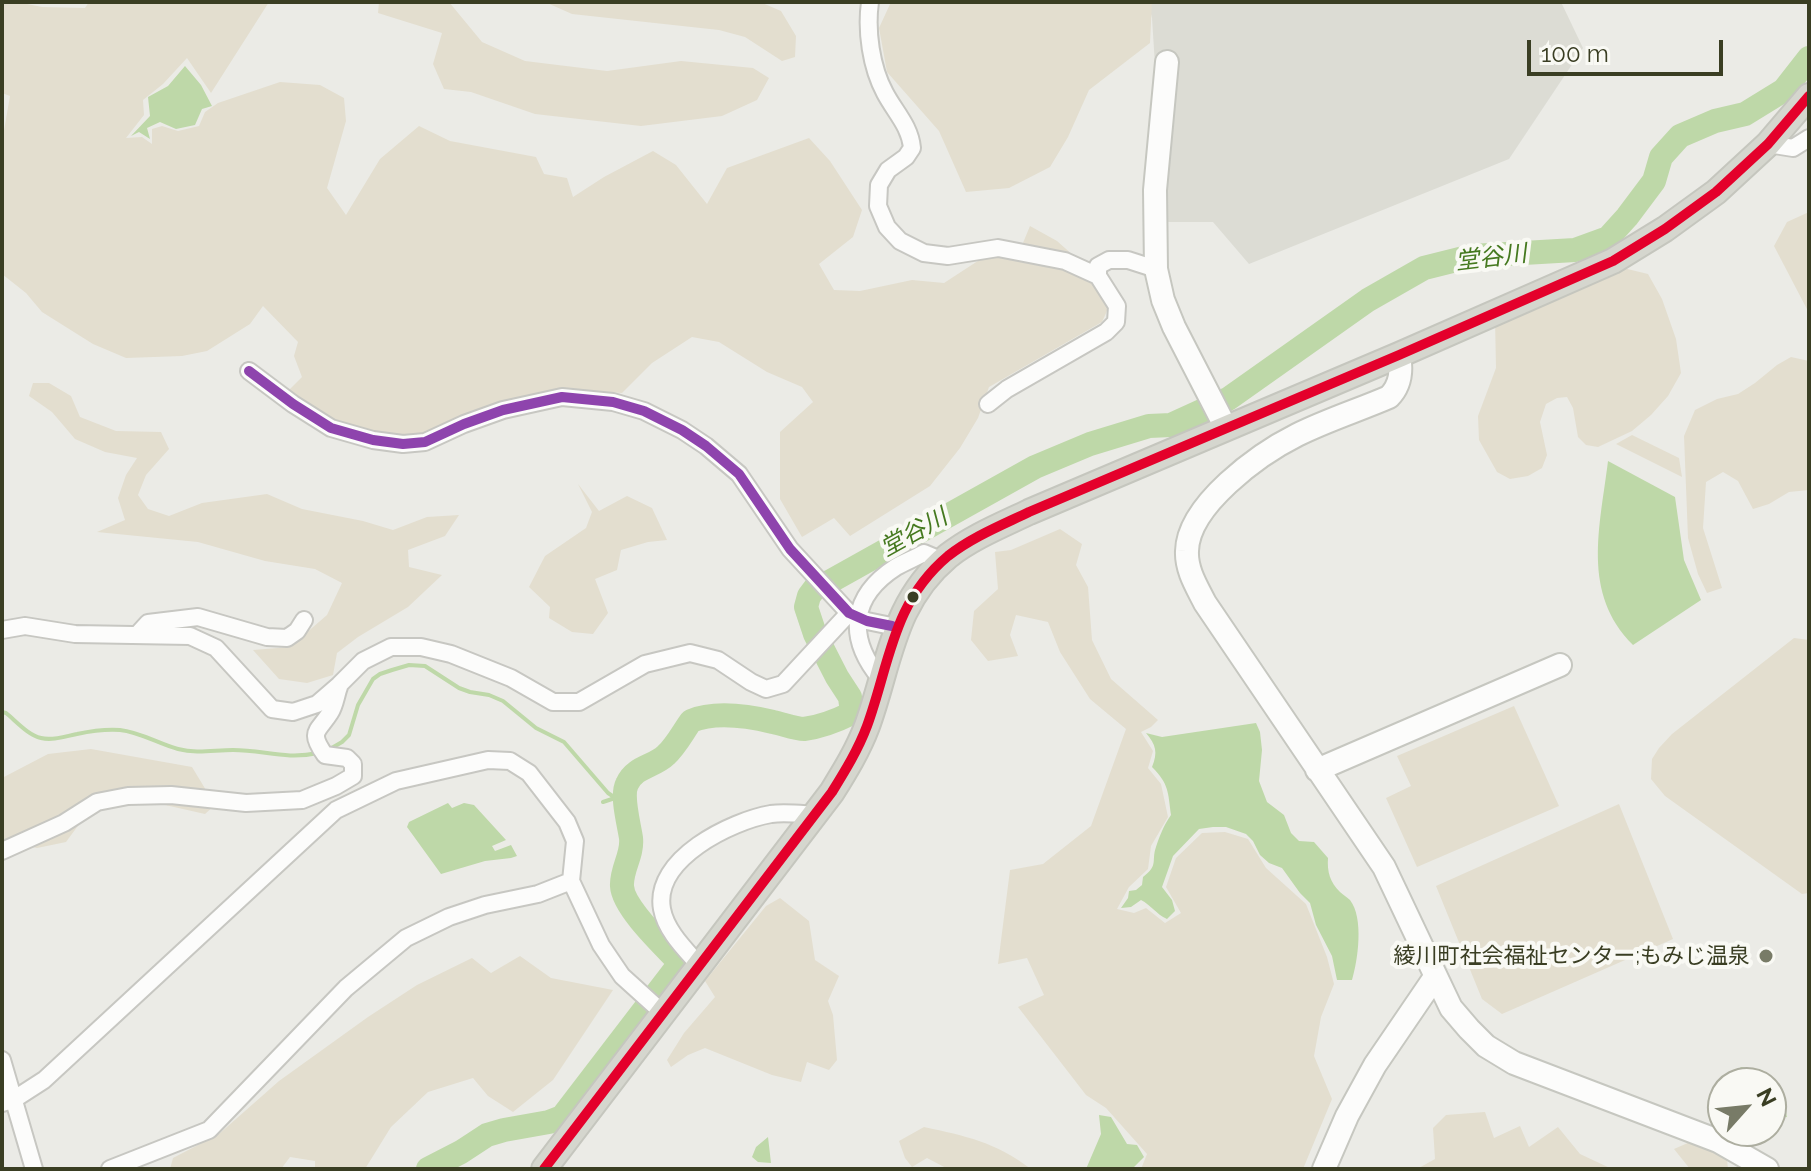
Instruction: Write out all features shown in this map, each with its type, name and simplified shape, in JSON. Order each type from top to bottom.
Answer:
[{"type":"main road","points":[[544,1169],[654,1006],[699,965],[832,792],[867,726],[896,627],[918,589],[943,561],[974,539],[1219,415],[1399,355],[1636,248],[1716,192],[1768,144],[1809,96]]},
{"type":"street","points":[[870,2],[867,22],[875,66],[883,91],[911,136],[912,148],[906,157],[888,170],[879,185],[878,206],[887,227],[900,241],[924,253],[948,256],[998,248],[1065,261],[1098,276]]},
{"type":"street","points":[[1167,62],[1155,190],[1156,269],[1163,300],[1174,327],[1219,415]]},
{"type":"street","points":[[1768,144],[1793,148],[1809,138]]},
{"type":"street","points":[[988,404],[1007,389],[1106,332],[1116,322],[1117,306],[1098,276],[1098,266],[1109,260],[1128,260],[1156,269]]},
{"type":"street","points":[[1399,355],[1401,379],[1393,394],[1307,430],[1272,450],[1211,500],[1191,528],[1186,554],[1189,569],[1205,603],[1384,867],[1451,1008],[1486,1046],[1540,1074],[1718,1141],[1767,1169]]},
{"type":"street","points":[[249,371],[331,428],[373,440],[403,444],[425,442],[503,410],[562,397],[613,402],[644,411],[682,430],[739,474],[790,549],[853,615],[896,627]]},
{"type":"street","points":[[2,630],[25,626],[75,634],[190,636],[216,648],[272,709],[293,712],[317,704],[363,661],[391,647],[421,647],[451,654],[511,678],[553,702],[579,702],[645,664],[690,653],[718,660],[766,689],[783,684],[819,645],[853,615],[866,595],[895,568],[924,553],[943,561]]},
{"type":"street","points":[[853,615],[860,647],[880,678]]},
{"type":"street","points":[[137,635],[148,623],[198,617],[267,637],[287,638],[297,631],[304,620]]},
{"type":"street","points":[[1317,770],[1560,665]]},
{"type":"street","points":[[2,851],[64,823],[97,802],[128,796],[171,795],[246,803],[302,800],[336,786],[353,776],[353,764],[347,758],[322,751],[315,736],[332,711],[339,685]]},
{"type":"street","points":[[8,1102],[44,1080],[336,810],[396,781],[488,760],[510,761],[529,773],[567,822],[575,841],[571,881],[601,945],[622,976],[654,1006]]},
{"type":"street","points":[[699,965],[672,933],[664,918],[663,889],[676,866],[703,842],[736,824],[773,814],[815,815]]},
{"type":"street","points":[[110,1169],[209,1130],[346,988],[406,938],[449,917],[485,905],[538,894],[571,881]]},
{"type":"street","points":[[1324,1169],[1347,1116],[1375,1065],[1435,977]]},
{"type":"street","points":[[2,1060],[8,1102],[34,1169]]},
{"type":"shaded area","points":[[2,2],[85,8],[89,2],[269,2],[211,93],[187,58],[143,100],[144,115],[126,138],[142,137],[152,144],[152,129],[162,126],[178,131],[199,126],[205,112],[218,103],[280,82],[320,85],[344,98],[346,121],[327,188],[346,215],[380,159],[419,126],[450,141],[536,157],[544,174],[567,178],[573,197],[653,151],[676,165],[707,204],[727,168],[809,138],[830,161],[862,210],[853,237],[819,264],[834,290],[860,291],[912,280],[944,283],[987,255],[1018,255],[1030,226],[1057,241],[1092,272],[1111,302],[1102,322],[989,387],[978,418],[960,448],[930,486],[850,536],[834,518],[802,537],[780,499],[780,432],[813,402],[802,387],[767,372],[719,342],[692,337],[652,363],[622,393],[578,390],[512,400],[460,429],[409,439],[347,429],[300,404],[289,390],[302,377],[294,356],[298,342],[263,306],[250,324],[207,351],[182,356],[126,358],[93,344],[42,312],[26,293],[2,274],[2,142],[10,96],[2,93]]},
{"type":"shaded area","points":[[379,2],[449,2],[482,42],[525,61],[607,71],[681,61],[753,68],[769,78],[757,100],[722,116],[641,126],[535,114],[471,92],[444,89],[433,64],[442,33],[378,13]]},
{"type":"shaded area","points":[[545,2],[760,2],[781,11],[796,36],[795,57],[782,61],[745,37],[719,30],[572,14]]},
{"type":"shaded area","points":[[891,2],[1152,2],[1150,43],[1089,90],[1068,137],[1050,167],[1009,188],[966,192],[939,131],[887,72],[879,28]]},
{"type":"shaded area","points":[[1148,2],[1561,2],[1583,48],[1509,159],[1249,264],[1213,222],[1165,222],[1152,18]]},
{"type":"shaded area","points":[[185,66],[201,85],[212,106],[202,109],[195,125],[176,129],[160,122],[147,128],[150,139],[139,132],[131,136],[150,116],[148,97],[168,86]]},
{"type":"shaded area","points":[[1809,212],[1809,313],[1774,246],[1787,222]]},
{"type":"shaded area","points":[[1615,266],[1648,274],[1662,299],[1676,339],[1681,373],[1668,396],[1651,415],[1632,431],[1598,447],[1586,445],[1578,437],[1573,408],[1567,397],[1546,404],[1540,422],[1547,455],[1542,468],[1528,476],[1510,479],[1497,472],[1479,440],[1478,416],[1496,368],[1495,319]]},
{"type":"shaded area","points":[[1791,357],[1809,361],[1809,490],[1789,492],[1753,509],[1738,481],[1723,472],[1706,482],[1703,528],[1722,588],[1707,593],[1688,538],[1684,436],[1695,410],[1717,399],[1738,394]]},
{"type":"shaded area","points":[[33,383],[49,383],[71,396],[80,417],[116,431],[161,432],[169,449],[146,475],[138,495],[148,509],[169,516],[202,503],[267,494],[302,509],[393,530],[427,517],[459,515],[445,536],[408,550],[409,567],[442,575],[408,607],[337,653],[333,675],[307,683],[279,679],[253,650],[290,647],[327,615],[342,583],[315,569],[265,561],[198,542],[97,532],[125,520],[118,498],[126,475],[137,458],[105,452],[75,439],[52,412],[29,396]]},
{"type":"shaded area","points":[[1632,435],[1679,458],[1682,477],[1616,444]]},
{"type":"shaded area","points":[[1608,461],[1675,497],[1684,560],[1701,600],[1633,645],[1606,604],[1600,581],[1599,535]]},
{"type":"shaded area","points":[[578,484],[599,511],[627,496],[652,508],[667,540],[621,550],[617,570],[595,579],[608,613],[593,634],[572,632],[549,618],[550,607],[529,587],[545,556],[586,528],[592,512]]},
{"type":"shaded area","points":[[1060,529],[1082,544],[1076,565],[1088,587],[1092,640],[1111,679],[1158,720],[1141,732],[1153,751],[1148,768],[1161,784],[1168,817],[1151,846],[1148,869],[1129,887],[1117,909],[1134,913],[1146,908],[1165,923],[1181,913],[1166,887],[1176,858],[1202,833],[1225,832],[1248,839],[1266,868],[1306,904],[1327,957],[1334,984],[1321,1017],[1314,1056],[1332,1099],[1303,1169],[1141,1169],[1147,1154],[1106,1108],[1086,1095],[1018,1007],[1044,995],[1027,958],[998,964],[1010,870],[1043,864],[1091,826],[1126,729],[1090,699],[1060,652],[1048,622],[1016,615],[1010,635],[1018,656],[988,661],[971,640],[974,611],[998,589],[995,552],[1011,550]]},
{"type":"shaded area","points":[[1794,638],[1809,640],[1809,893],[1802,894],[1665,796],[1651,779],[1652,759],[1672,734]]},
{"type":"shaded area","points":[[1514,706],[1559,806],[1417,867],[1386,798],[1411,786],[1397,756]]},
{"type":"shaded area","points":[[1256,723],[1262,750],[1259,781],[1267,802],[1284,815],[1291,833],[1299,841],[1314,842],[1328,858],[1332,881],[1354,908],[1358,939],[1352,980],[1337,980],[1332,956],[1316,925],[1310,903],[1282,868],[1260,855],[1246,834],[1226,827],[1199,829],[1173,856],[1162,887],[1172,900],[1175,911],[1167,919],[1141,900],[1131,907],[1121,908],[1129,891],[1142,885],[1143,877],[1151,869],[1159,838],[1171,815],[1167,789],[1152,767],[1155,749],[1146,733],[1162,737]]},
{"type":"shaded area","points":[[91,749],[192,767],[215,805],[205,814],[143,800],[124,789],[71,809],[80,823],[66,842],[37,848],[12,843],[2,847],[2,778],[48,754]]},
{"type":"shaded area","points":[[448,803],[452,808],[464,803],[474,805],[506,840],[492,846],[495,851],[511,845],[517,856],[485,861],[441,874],[407,827],[409,822]]},
{"type":"shaded area","points":[[1619,804],[1673,939],[1502,1014],[1482,999],[1436,886]]},
{"type":"shaded area","points":[[780,898],[809,921],[815,960],[839,976],[828,1001],[833,1015],[837,1060],[829,1070],[807,1062],[801,1082],[772,1075],[705,1048],[671,1067],[667,1060],[684,1033],[715,997],[705,981],[766,906]]},
{"type":"shaded area","points":[[520,956],[551,978],[613,990],[553,1080],[513,1112],[488,1096],[473,1078],[428,1092],[391,1127],[365,1169],[315,1169],[315,1161],[290,1157],[281,1169],[170,1169],[173,1158],[219,1134],[279,1081],[417,985],[472,958],[491,973]]},
{"type":"shaded area","points":[[1485,1112],[1494,1138],[1520,1126],[1529,1147],[1558,1127],[1580,1154],[1612,1169],[1417,1169],[1435,1159],[1433,1128],[1446,1115]]},
{"type":"shaded area","points":[[1099,1115],[1111,1117],[1127,1144],[1137,1145],[1144,1157],[1132,1169],[1086,1169],[1101,1134]]},
{"type":"shaded area","points":[[924,1127],[980,1141],[1031,1169],[948,1169],[927,1158],[912,1167],[899,1141]]},
{"type":"shaded area","points":[[768,1137],[771,1163],[758,1162],[752,1157],[756,1147]]},
{"type":"shaded area","points":[[1690,1142],[1727,1159],[1728,1169],[1690,1169],[1674,1149]]},
{"type":"waterway","name":"堂谷川","points":[[428,1169],[487,1135],[562,1117],[680,963],[646,927],[624,895],[622,880],[631,844],[625,789],[630,778],[666,755],[691,721],[700,718],[742,716],[804,729],[852,713],[850,697],[815,634],[806,607],[815,588],[1035,467],[1090,444],[1149,426],[1171,425],[1228,399],[1368,300],[1424,268],[1472,256],[1575,250],[1608,238],[1654,181],[1661,157],[1680,136],[1715,121],[1745,114],[1784,90],[1809,58]]},
{"type":"waterway","points":[[330,749],[349,735],[358,705],[373,679],[409,665],[425,666],[459,688],[503,701],[536,728],[564,742],[608,793],[626,805]]},
{"type":"waterway","points":[[2,712],[31,734],[46,739],[98,730],[120,730],[171,747],[199,752],[318,753]]},
{"type":"waterway","points":[[603,802],[615,798]]},
{"type":"transit line","points":[[544,1169],[832,792],[863,735],[904,614],[929,574],[948,556],[977,537],[1029,512],[1613,261],[1716,192],[1768,144],[1809,96]]},
{"type":"transit line","points":[[249,371],[331,428],[373,440],[403,444],[425,442],[503,410],[562,397],[613,402],[644,411],[682,430],[739,474],[790,549],[849,613],[867,621],[892,626]]},
{"type":"place","name":"綾川町社会福祉センター;もみじ温泉","points":[[1766,956]]}]
